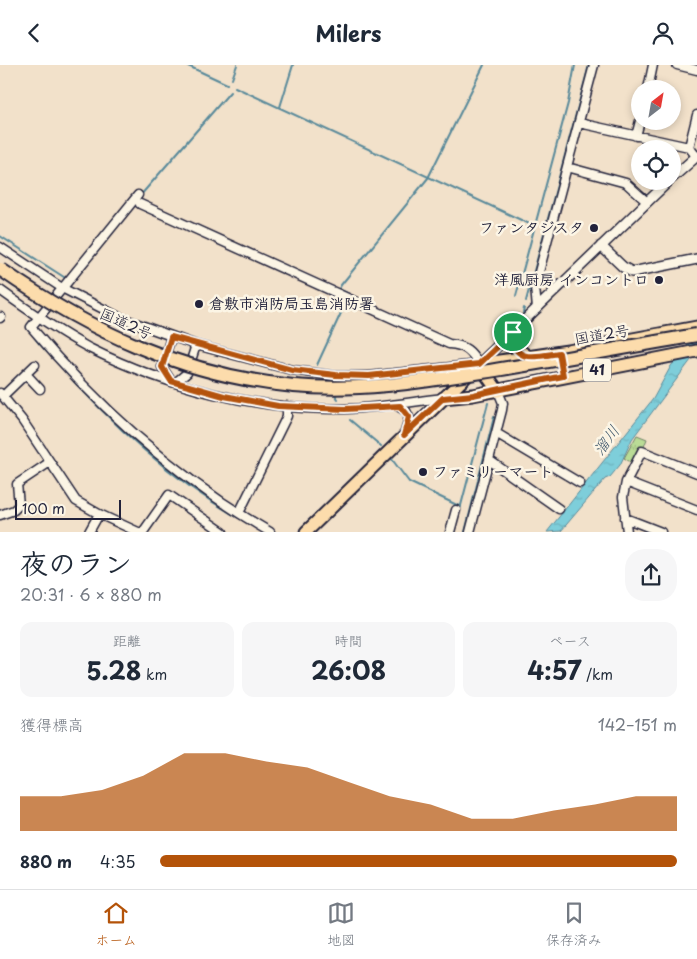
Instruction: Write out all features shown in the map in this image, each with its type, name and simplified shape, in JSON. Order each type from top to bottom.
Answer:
[{"type":"highway","name":"国道2号","points":[[0,269],[70,314],[136,347],[228,376],[296,386],[347,388],[404,384],[697,335]]},
{"type":"main road","name":"41","points":[[479,364],[530,358],[697,327]]},
{"type":"main road","points":[[513,332],[515,347],[530,358]]},
{"type":"main road","name":"41","points":[[443,398],[498,391],[563,376],[697,351]]},
{"type":"main road","points":[[559,353],[563,376]]},
{"type":"main road","points":[[306,531],[479,364],[498,391]]},
{"type":"street","points":[[536,309],[535,287],[594,65]]},
{"type":"street","points":[[650,80],[654,65]]},
{"type":"street","points":[[678,65],[697,70]]},
{"type":"street","points":[[689,147],[697,115]]},
{"type":"street","points":[[579,123],[689,147],[697,156],[681,170]]},
{"type":"street","points":[[636,136],[638,130]]},
{"type":"street","points":[[567,167],[626,183],[647,202]]},
{"type":"street","points":[[0,247],[66,283],[119,317],[171,337],[292,370],[336,375],[390,375],[479,364],[660,190]]},
{"type":"street","points":[[138,195],[31,327],[81,383],[186,477],[239,513],[270,531]]},
{"type":"street","points":[[140,204],[449,343],[460,345],[470,350],[479,364]]},
{"type":"street","points":[[602,246],[622,267],[632,271],[697,259]]},
{"type":"street","points":[[0,290],[39,318],[89,348],[173,382],[232,398],[287,406],[345,409],[395,405],[443,398]]},
{"type":"street","points":[[171,337],[162,367],[173,382]]},
{"type":"street","points":[[173,382],[187,373],[196,345]]},
{"type":"street","points":[[35,365],[1,394],[76,501],[99,515],[138,531]]},
{"type":"street","points":[[26,374],[40,389]]},
{"type":"street","points":[[470,531],[503,403],[498,391]]},
{"type":"street","points":[[395,405],[400,406],[409,417],[404,435]]},
{"type":"street","points":[[239,513],[287,416],[287,406]]},
{"type":"street","points":[[496,433],[580,483]]},
{"type":"street","points":[[627,531],[623,497],[626,482],[642,451],[697,473]]},
{"type":"street","points":[[489,460],[559,509]]},
{"type":"street","points":[[0,515],[14,510],[19,505],[17,484],[50,462]]},
{"type":"street","points":[[626,482],[697,510]]},
{"type":"street","points":[[142,531],[169,495],[223,531]]},
{"type":"street","points":[[450,531],[456,511]]},
{"type":"street","points":[[89,531],[99,515]]},
{"type":"street","points":[[625,518],[661,531]]},
{"type":"green space","points":[[637,435],[647,439],[643,449],[632,463],[624,458]]},
{"type":"water","points":[[697,333],[697,352],[632,439],[620,465],[610,477],[605,479],[561,531],[547,532],[653,399],[671,366]]},
{"type":"waterway","points":[[186,65],[227,84]]},
{"type":"waterway","points":[[232,79],[237,65]]},
{"type":"waterway","points":[[280,107],[293,65]]},
{"type":"waterway","points":[[349,296],[349,294],[339,289],[341,285],[428,178],[484,65]]},
{"type":"waterway","points":[[516,296],[568,103],[575,65]]},
{"type":"waterway","points":[[526,301],[589,65]]},
{"type":"waterway","points":[[235,87],[534,226]]},
{"type":"waterway","points":[[140,196],[230,92]]},
{"type":"waterway","points":[[0,236],[67,279]]},
{"type":"waterway","points":[[317,365],[347,300]]},
{"type":"waterway","points":[[47,314],[52,308]]},
{"type":"waterway","points":[[523,313],[524,308]]},
{"type":"waterway","points":[[507,328],[511,315]]},
{"type":"waterway","points":[[32,332],[38,342],[74,382],[144,450],[195,490],[250,524]]},
{"type":"waterway","points":[[334,393],[338,399]]},
{"type":"waterway","points":[[454,532],[488,403]]},
{"type":"waterway","points":[[465,532],[494,417]]},
{"type":"waterway","points":[[350,420],[381,446]]},
{"type":"waterway","points":[[391,458],[409,482],[461,507]]},
{"type":"place","name":"ファンタジスタ","points":[[594,228]]},
{"type":"place","name":"洋風厨房 インコントロ","points":[[659,280]]},
{"type":"place","name":"倉敷市消防局玉島消防署","points":[[199,304]]},
{"type":"place","name":"ファミリーマート","points":[[423,472]]},
{"type":"route","points":[[513,332],[513,343],[523,355],[530,358],[559,353],[563,376],[498,391],[443,398],[404,435],[409,423],[409,417],[400,406],[345,409],[309,408],[247,401],[171,381],[162,367],[171,337],[292,370],[336,375],[390,375],[479,364],[513,332]]},
{"type":"water label","name":"溜川","points":[[606,440]]}]
